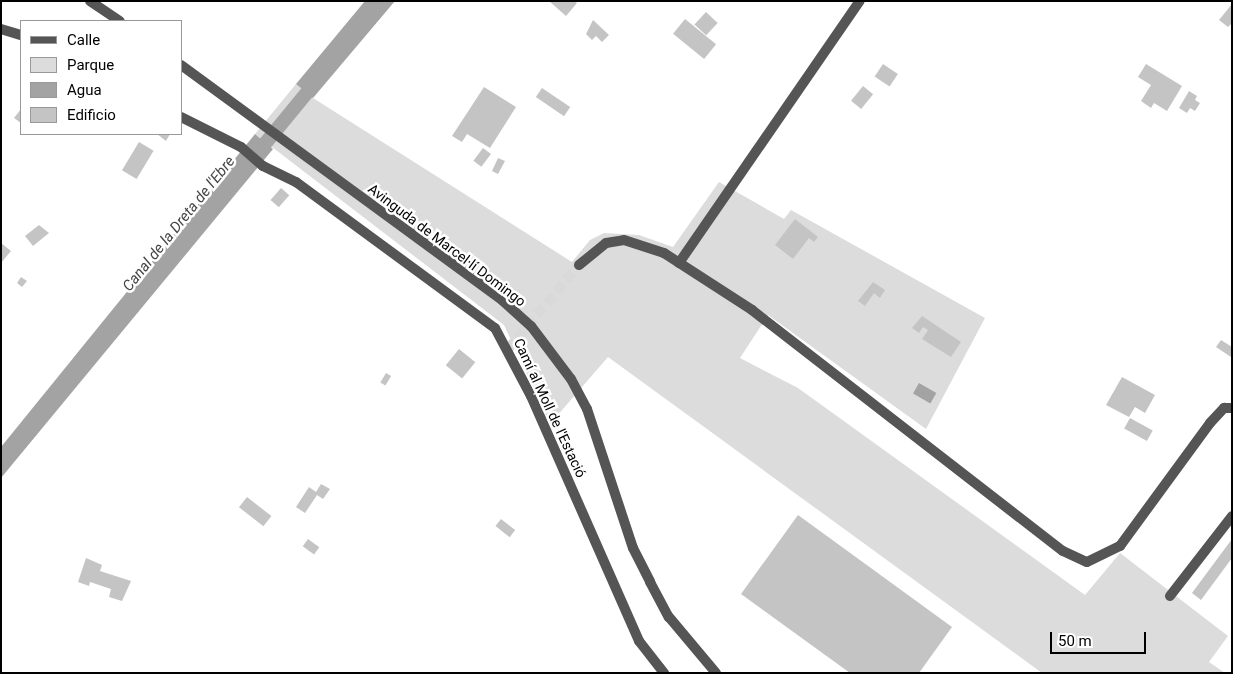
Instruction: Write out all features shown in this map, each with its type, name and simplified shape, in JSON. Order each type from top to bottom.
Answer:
[{"type":"street","points":[[90,1],[118,20]]},
{"type":"street","points":[[679,263],[804,78],[860,1]]},
{"type":"street","points":[[1,29],[20,34]]},
{"type":"street","name":"Avinguda de Marcel·lí Domingo","points":[[182,66],[503,301],[531,326],[553,352],[587,409],[633,548],[650,582],[669,617],[716,673]]},
{"type":"street","name":"Camí al Moll de l'Estació","points":[[182,117],[241,147],[262,166],[296,182],[495,328],[531,396],[639,641],[664,673]]},
{"type":"street","points":[[579,265],[606,243],[624,240],[664,253],[752,310],[1064,551],[1087,562],[1120,546],[1210,424],[1224,408],[1232,408]]},
{"type":"street","points":[[1170,596],[1232,516]]},
{"type":"green space","points":[[296,84],[313,98],[572,262],[590,240],[604,233],[639,235],[673,247],[719,182],[784,219],[791,210],[985,318],[926,429],[768,315],[740,358],[798,388],[1085,595],[1120,553],[1228,636],[1209,662],[1225,673],[1042,673],[608,357],[550,424],[504,325],[255,134]]},
{"type":"water","points":[[365,1],[395,1],[313,98],[296,84]]},
{"type":"water","points":[[255,134],[273,149],[1,478],[1,447]]},
{"type":"water","points":[[919,383],[936,393],[930,403],[913,393]]},
{"type":"building","points":[[549,1],[574,1],[577,3],[566,16]]},
{"type":"building","points":[[1232,4],[1232,23],[1228,27],[1219,20]]},
{"type":"building","points":[[706,12],[718,23],[706,35],[694,24]]},
{"type":"building","points":[[685,19],[716,44],[704,59],[673,34]]},
{"type":"building","points":[[593,20],[609,35],[602,42],[596,36],[592,40],[586,34]]},
{"type":"building","points":[[883,64],[898,74],[890,87],[875,76]]},
{"type":"building","points":[[1146,64],[1182,86],[1167,111],[1154,103],[1151,108],[1141,101],[1151,85],[1138,77]]},
{"type":"building","points":[[863,86],[873,94],[861,109],[851,101]]},
{"type":"building","points":[[484,87],[516,107],[490,148],[467,134],[462,142],[452,136]]},
{"type":"building","points":[[542,88],[570,107],[564,116],[536,97]]},
{"type":"building","points":[[1189,91],[1197,96],[1195,100],[1200,103],[1195,111],[1190,108],[1187,113],[1179,108]]},
{"type":"building","points":[[20,110],[20,122],[14,118]]},
{"type":"building","points":[[158,135],[169,135],[166,141]]},
{"type":"building","points":[[139,142],[154,151],[137,179],[122,170]]},
{"type":"building","points":[[483,148],[491,154],[481,167],[473,161]]},
{"type":"building","points":[[498,158],[505,161],[498,174],[492,171]]},
{"type":"building","points":[[281,188],[289,195],[279,207],[271,200]]},
{"type":"building","points":[[795,219],[818,237],[814,242],[809,238],[793,259],[775,245]]},
{"type":"building","points":[[39,225],[49,233],[33,246],[25,236]]},
{"type":"building","points":[[1,243],[11,251],[1,263]]},
{"type":"building","points":[[21,277],[27,281],[22,287],[17,283]]},
{"type":"building","points":[[873,282],[885,290],[880,298],[874,293],[865,306],[858,301]]},
{"type":"building","points":[[922,316],[961,342],[951,357],[922,339],[928,330],[923,327],[919,333],[912,328]]},
{"type":"building","points":[[1221,340],[1232,347],[1231,357],[1216,347]]},
{"type":"building","points":[[459,349],[475,362],[462,379],[446,365]]},
{"type":"building","points":[[386,373],[391,376],[385,386],[380,382]]},
{"type":"building","points":[[1122,377],[1155,395],[1145,413],[1135,407],[1129,417],[1106,405]]},
{"type":"building","points":[[1130,418],[1153,431],[1147,441],[1124,428]]},
{"type":"building","points":[[321,484],[330,489],[323,499],[317,495],[305,513],[296,507],[309,487],[316,492]]},
{"type":"building","points":[[247,497],[271,516],[263,526],[239,507]]},
{"type":"building","points":[[798,515],[952,627],[919,673],[850,673],[741,594]]},
{"type":"building","points":[[501,519],[515,530],[510,537],[495,526]]},
{"type":"building","points":[[308,539],[319,547],[314,555],[303,546]]},
{"type":"building","points":[[1232,539],[1232,558],[1201,600],[1192,593]]},
{"type":"building","points":[[86,558],[102,565],[100,571],[131,581],[122,601],[109,597],[111,589],[90,582],[89,586],[78,582]]},
{"type":"waterway","name":"Canal de la Dreta de l'Ebre","points":[[254,157],[318,79]]},
{"type":"tunnel","points":[[508,349],[579,265]]}]
